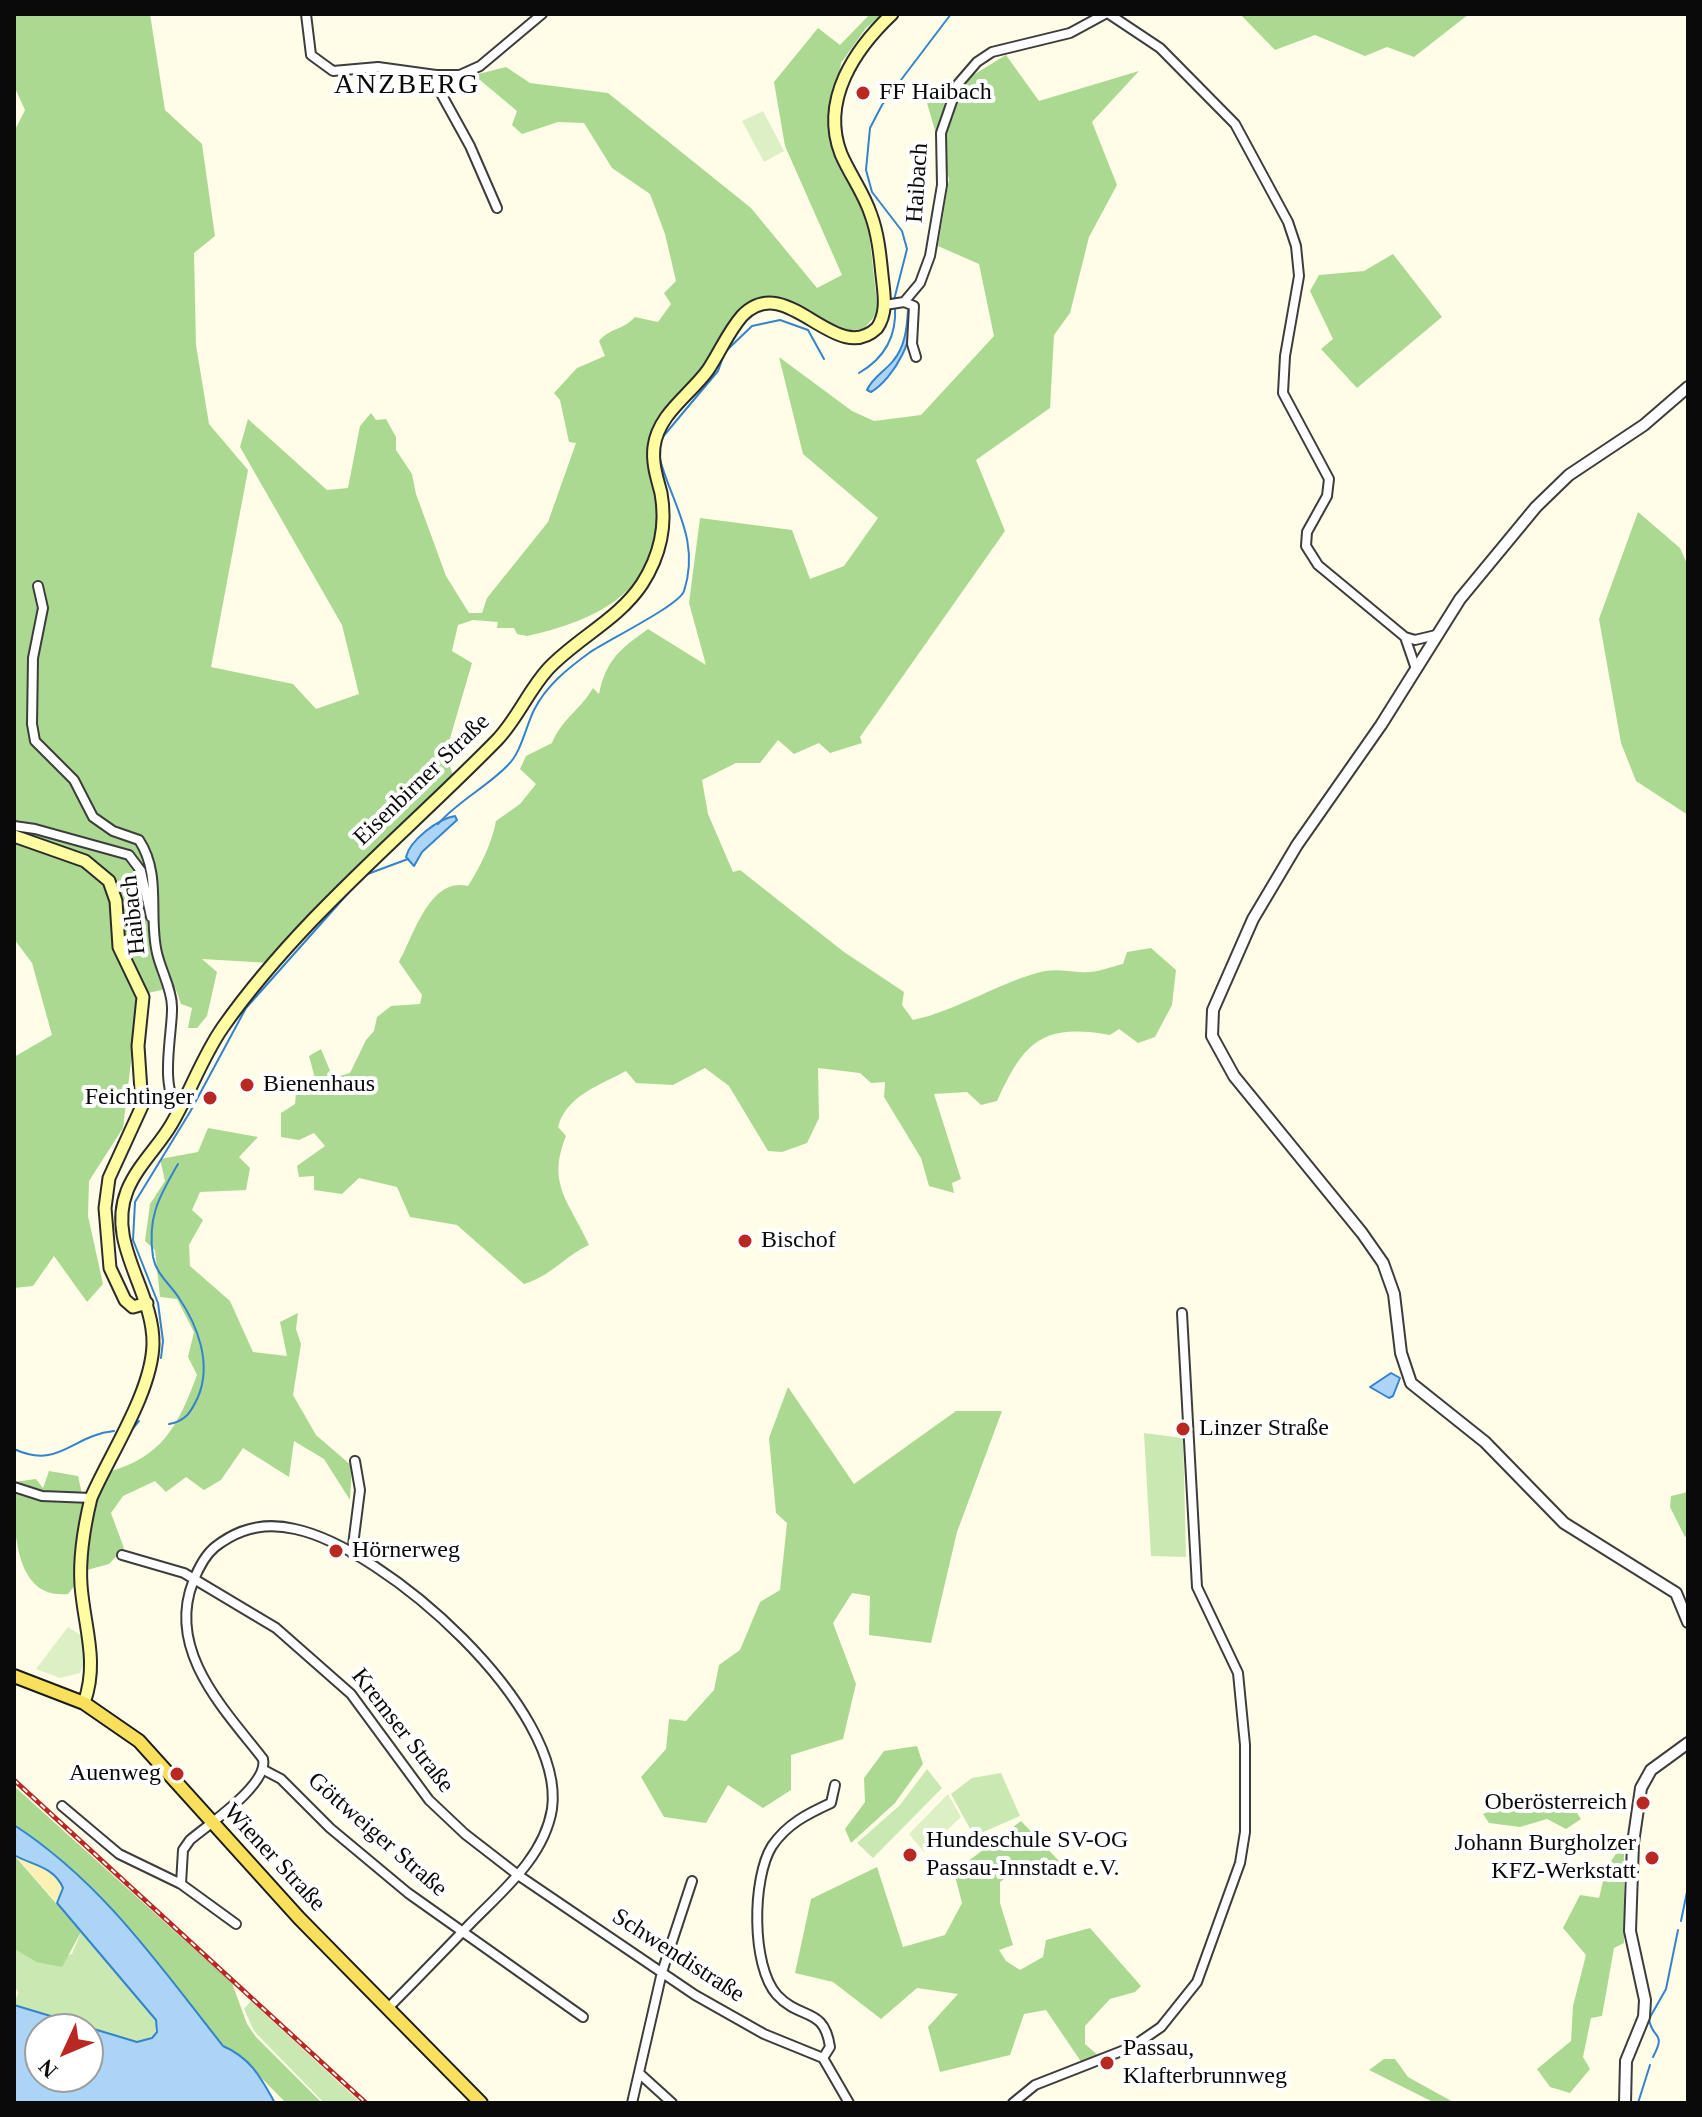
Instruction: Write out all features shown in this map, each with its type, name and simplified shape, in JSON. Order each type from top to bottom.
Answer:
[{"type":"main road","points":[[892,14],[858,48],[850,63],[839,94],[836,119],[842,156],[873,219],[895,304]]},
{"type":"main road","name":"Eisenbirner Straße","points":[[84,1703],[93,1662],[82,1599],[81,1564],[91,1498],[133,1408],[152,1356],[152,1330],[147,1303],[125,1244],[122,1208],[134,1176],[180,1108],[221,1030],[280,958],[368,863],[503,733],[551,666],[618,613],[640,587],[659,548],[664,523],[653,459],[656,438],[669,413],[709,368],[738,321],[755,306],[771,304],[797,310],[839,335],[859,339],[877,328],[895,304]]},
{"type":"main road","points":[[14,836],[85,861],[103,874],[113,890],[119,947],[145,1004],[138,1046],[142,1106],[109,1178],[105,1208],[107,1251],[110,1268],[125,1300],[133,1307],[147,1303]]},
{"type":"main road","name":"Wiener Straße","points":[[14,1676],[84,1703],[145,1747],[211,1822],[481,2103]]},
{"type":"street","points":[[306,14],[311,55],[333,71],[398,68],[436,75],[460,75],[480,66],[542,14]]},
{"type":"street","points":[[1107,14],[1160,48],[1235,124],[1288,222],[1296,246],[1299,276],[1285,356],[1283,393],[1329,479],[1327,496],[1307,532],[1306,546],[1318,565],[1405,637],[1415,640],[1436,635]]},
{"type":"street","name":"Haibach","points":[[895,304],[920,283],[930,256],[942,185],[941,133],[958,84],[977,62],[992,52],[1070,33],[1107,14]]},
{"type":"street","points":[[436,75],[438,88],[470,146],[497,208]]},
{"type":"street","points":[[895,304],[914,306],[912,344],[916,357]]},
{"type":"street","points":[[1688,387],[1644,425],[1590,460],[1552,491],[1475,579],[1266,895],[1220,990],[1213,1010],[1212,1036],[1234,1076],[1383,1263],[1394,1294],[1401,1353],[1411,1383],[1485,1442],[1564,1523],[1676,1593],[1688,1622]]},
{"type":"street","name":"Haibach","points":[[38,586],[43,608],[33,658],[32,724],[35,741],[74,780],[93,817],[113,831],[139,840],[143,846],[154,893],[156,909],[151,922],[157,955],[172,1004],[167,1044],[172,1094],[180,1108]]},
{"type":"street","points":[[1405,637],[1416,669]]},
{"type":"street","points":[[14,826],[129,855],[141,871],[151,922]]},
{"type":"street","points":[[1013,2103],[1035,2085],[1132,2047],[1161,2027],[1197,1982],[1240,1863],[1245,1818],[1245,1745],[1238,1673],[1197,1587],[1182,1313]]},
{"type":"street","points":[[352,1553],[360,1490],[355,1461]]},
{"type":"street","points":[[14,1487],[42,1496],[91,1498]]},
{"type":"street","name":"Göttweiger Straße","points":[[388,2008],[518,1875],[538,1845],[552,1809],[549,1772],[533,1727],[492,1670],[465,1640],[410,1592],[352,1553],[297,1529],[255,1527],[230,1536],[211,1550],[195,1578],[187,1613],[198,1667],[221,1708],[263,1759],[264,1770],[289,1786],[330,1828],[402,1888],[462,1932]]},
{"type":"street","name":"Kremser Straße","points":[[122,1555],[195,1578],[266,1621],[327,1669],[364,1708],[434,1807],[518,1875]]},
{"type":"street","points":[[1625,2103],[1626,2061],[1644,2017],[1645,2000],[1630,1931],[1634,1826],[1645,1778],[1661,1761],[1688,1743]]},
{"type":"street","points":[[181,1884],[183,1850],[256,1783],[264,1770]]},
{"type":"street","points":[[835,1785],[831,1803],[796,1819],[771,1848],[758,1890],[757,1926],[763,1962],[776,1994],[801,2012],[822,2019],[830,2047],[823,2058],[849,2103]]},
{"type":"street","points":[[62,1806],[119,1854],[181,1884],[236,1924]]},
{"type":"street","name":"Schwendistraße","points":[[518,1875],[662,1972],[764,2034],[823,2058]]},
{"type":"street","points":[[632,2103],[662,1972],[692,1881]]},
{"type":"street","points":[[462,1932],[583,2017]]},
{"type":"street","points":[[640,2074],[672,2103]]},
{"type":"green space","points":[[14,14],[150,14],[165,110],[202,144],[215,236],[194,253],[196,345],[209,424],[248,470],[211,667],[293,684],[316,709],[359,694],[342,625],[240,447],[248,419],[327,490],[348,488],[360,426],[371,413],[376,420],[386,419],[396,437],[396,450],[412,474],[416,494],[446,576],[469,613],[482,613],[487,598],[548,522],[576,443],[569,442],[560,400],[554,393],[577,368],[605,356],[599,341],[603,337],[635,317],[658,322],[671,304],[664,293],[676,281],[665,234],[650,194],[612,168],[584,123],[558,122],[522,134],[512,125],[517,111],[474,75],[506,67],[530,83],[608,93],[751,208],[817,288],[842,275],[785,146],[774,82],[818,28],[840,45],[870,14],[883,14],[866,28],[841,63],[831,139],[867,214],[878,312],[864,329],[844,331],[812,312],[782,302],[758,301],[654,429],[659,527],[643,572],[629,589],[593,614],[527,636],[517,634],[514,628],[497,628],[498,622],[473,620],[458,625],[452,651],[472,663],[446,752],[453,776],[270,963],[202,959],[217,972],[207,1016],[197,1028],[188,1028],[192,1008],[181,1004],[175,987],[139,995],[123,1128],[89,1181],[88,1216],[103,1284],[87,1302],[54,1256],[33,1286],[14,1288],[14,1057],[52,1035],[32,963],[14,939],[14,132],[25,110],[14,86]]},
{"type":"green space","points":[[1240,14],[1469,14],[1414,57],[1387,47],[1365,56],[1315,35],[1275,50]]},
{"type":"green space","points":[[1006,55],[1039,101],[1139,71],[1092,122],[1117,185],[1089,237],[1070,313],[1054,335],[1050,408],[976,460],[1005,531],[860,737],[862,743],[830,753],[819,743],[794,754],[778,740],[760,763],[736,763],[702,780],[708,814],[733,872],[740,870],[844,952],[904,992],[902,1005],[913,1020],[944,1011],[1037,973],[1053,970],[1096,971],[1123,964],[1127,952],[1151,948],[1176,970],[1172,1005],[1155,1037],[1138,1043],[1119,1029],[1110,1035],[1067,1032],[1051,1035],[1038,1041],[1016,1064],[997,1101],[981,1105],[967,1092],[934,1094],[961,1179],[952,1183],[954,1193],[929,1186],[921,1158],[884,1097],[885,1082],[871,1083],[860,1073],[818,1068],[819,1118],[807,1143],[782,1152],[768,1151],[729,1086],[705,1068],[673,1085],[636,1083],[626,1071],[576,1099],[562,1116],[558,1127],[566,1136],[560,1153],[559,1181],[589,1245],[543,1276],[524,1284],[457,1225],[410,1217],[397,1187],[359,1178],[342,1194],[314,1190],[314,1176],[299,1177],[297,1166],[325,1146],[314,1133],[299,1140],[281,1137],[281,1113],[295,1104],[297,1081],[303,1082],[305,1095],[310,1095],[309,1085],[316,1082],[309,1056],[321,1049],[333,1078],[350,1073],[366,1040],[374,1031],[377,1017],[391,1006],[420,1004],[422,995],[399,962],[433,899],[443,890],[468,886],[485,855],[496,821],[520,804],[536,784],[520,769],[526,756],[552,743],[593,688],[599,694],[606,672],[616,656],[648,629],[706,665],[689,603],[700,518],[792,530],[810,579],[844,566],[878,518],[803,454],[779,357],[852,411],[874,421],[921,415],[994,336],[979,264],[938,246],[949,179],[927,103]]},
{"type":"green space","points":[[763,111],[784,151],[764,162],[742,121]]},
{"type":"green space","points":[[1393,254],[1442,317],[1357,388],[1321,349],[1333,339],[1310,291],[1319,275],[1364,271]]},
{"type":"green space","points":[[1638,512],[1680,548],[1688,566],[1688,815],[1636,781],[1621,743],[1599,619]]},
{"type":"green space","points":[[208,1128],[258,1137],[239,1157],[250,1168],[246,1190],[200,1192],[192,1210],[203,1220],[189,1245],[190,1266],[230,1301],[253,1352],[287,1356],[280,1322],[298,1313],[296,1329],[301,1344],[293,1395],[316,1435],[352,1466],[350,1500],[324,1459],[294,1441],[289,1477],[243,1448],[221,1480],[204,1490],[186,1477],[166,1492],[155,1481],[123,1496],[111,1513],[124,1548],[109,1564],[87,1570],[68,1594],[49,1593],[36,1585],[20,1555],[14,1517],[14,1482],[36,1479],[43,1488],[49,1471],[78,1476],[82,1494],[93,1502],[107,1472],[142,1458],[166,1437],[183,1410],[197,1375],[188,1357],[194,1332],[177,1299],[160,1297],[155,1250],[145,1241],[150,1204],[165,1181],[160,1159],[198,1152]]},
{"type":"green space","points":[[788,1387],[854,1484],[956,1411],[1002,1411],[957,1532],[931,1643],[869,1635],[870,1596],[852,1593],[833,1623],[856,1684],[843,1739],[791,1755],[791,1790],[763,1808],[728,1785],[706,1823],[664,1817],[641,1777],[666,1749],[669,1719],[686,1721],[714,1690],[719,1665],[740,1650],[760,1602],[780,1590],[787,1523],[776,1513],[769,1438]]},
{"type":"green space","points":[[1144,1433],[1183,1438],[1186,1557],[1151,1556]]},
{"type":"green space","points":[[1688,1492],[1688,1536],[1685,1537],[1670,1507],[1671,1496]]},
{"type":"green space","points":[[68,1627],[84,1637],[86,1656],[80,1673],[60,1678],[36,1669]]},
{"type":"green space","points":[[917,1746],[923,1764],[895,1803],[851,1843],[845,1829],[865,1802],[864,1778],[884,1751]]},
{"type":"green space","points":[[927,1769],[942,1788],[873,1858],[857,1843],[900,1805]]},
{"type":"green space","points":[[1001,1773],[1020,1816],[974,1836],[951,1794],[972,1778]]},
{"type":"green space","points":[[14,1786],[232,1983],[247,2024],[256,2037],[322,2103],[286,2103],[236,2052],[223,2046],[174,1984],[54,1853],[14,1825]]},
{"type":"green space","points":[[948,1794],[961,1817],[924,1852],[909,1834]]},
{"type":"green space","points":[[1521,1800],[1539,1802],[1544,1810],[1571,1804],[1581,1819],[1566,1829],[1547,1819],[1520,1827],[1489,1823],[1483,1814]]},
{"type":"green space","points":[[1021,1821],[1059,1861],[1051,1870],[1018,1868],[1000,1882],[1000,1903],[1013,1945],[999,1950],[1006,1961],[1020,1970],[1043,1957],[1046,1940],[1090,1928],[1141,1986],[1135,1992],[1110,1999],[1085,2026],[1085,2044],[1100,2057],[1082,2063],[1046,2010],[1024,2014],[1010,2055],[940,2072],[928,2027],[958,1994],[917,1988],[881,2019],[833,1982],[795,1973],[811,1899],[877,1867],[903,1947],[945,1935],[962,1903],[954,1872]]},
{"type":"green space","points":[[1624,1850],[1624,1943],[1614,1948],[1602,2016],[1591,2018],[1583,2057],[1590,2069],[1570,2093],[1550,2087],[1537,2069],[1571,2041],[1573,2006],[1586,1955],[1563,1928],[1580,1895],[1599,1898],[1606,1869],[1617,1852]]},
{"type":"green space","points":[[14,1855],[81,1932],[62,1967],[36,1962],[14,1949]]},
{"type":"green space","points":[[81,1932],[156,2020],[156,2030],[150,2038],[137,2043],[104,2033],[104,2013],[40,2013],[14,2005],[18,1993],[14,1984],[14,1949],[36,1962],[72,1954]]},
{"type":"green space","points":[[251,2001],[361,2103],[324,2103],[254,2031],[244,2009]]},
{"type":"green space","points":[[1384,2059],[1395,2059],[1408,2077],[1455,2103],[1435,2103],[1369,2070]]},
{"type":"sand","points":[[17,1858],[55,1876],[63,1887],[57,1903]]},
{"type":"water","points":[[908,310],[910,330],[902,355],[888,377],[871,392],[867,390],[869,386],[900,350]]},
{"type":"water","points":[[455,816],[457,820],[422,852],[414,866],[406,857],[413,844],[433,826]]},
{"type":"water","points":[[1391,1373],[1400,1378],[1393,1396],[1389,1398],[1370,1387]]},
{"type":"water","points":[[14,1825],[75,1872],[128,1926],[223,2046],[241,2056],[254,2070],[275,2103],[14,2103],[14,2005],[41,2013],[24,2013],[24,2093],[104,2093],[104,2032],[137,2042],[152,2038],[157,2032],[156,2020],[57,1903],[63,1888],[48,1871],[14,1855]]},
{"type":"waterway","points":[[894,300],[907,249],[902,231],[872,192],[866,170],[870,128],[882,105],[951,14]]},
{"type":"waterway","points":[[859,373],[876,360],[888,345],[894,327],[895,306]]},
{"type":"waterway","points":[[661,439],[718,371],[725,352],[752,326],[780,320],[808,330],[824,359]]},
{"type":"waterway","points":[[438,824],[513,760],[534,710],[558,678],[589,653],[670,605],[684,591],[689,555],[687,538],[659,456]]},
{"type":"waterway","points":[[365,875],[408,859]]},
{"type":"waterway","points":[[161,1358],[163,1341],[158,1303],[133,1240],[135,1202],[190,1112],[246,1008],[358,882]]},
{"type":"waterway","name":"Haibach","points":[[169,1424],[180,1421],[190,1411],[198,1397],[204,1372],[201,1346],[192,1321],[160,1274],[153,1257],[153,1219],[178,1164]]},
{"type":"waterway","name":"Haibach","points":[[129,1433],[139,1421]]},
{"type":"waterway","name":"Haibach","points":[[14,1449],[43,1456],[114,1431]]},
{"type":"waterway","points":[[1681,1921],[1688,1887]]},
{"type":"waterway","points":[[1653,2057],[1659,2039],[1649,2019],[1666,1989],[1678,1930]]},
{"type":"waterway","points":[[1638,2103],[1650,2065]]},
{"type":"railway","points":[[14,1780],[366,2103]]},
{"type":"place","name":"FF Haibach","points":[[863,93]]},
{"type":"place","name":"Bienenhaus","points":[[247,1085]]},
{"type":"place","name":"Feichtinger","points":[[210,1098]]},
{"type":"place","name":"Bischof","points":[[745,1241]]},
{"type":"place","name":"Linzer Straße","points":[[1183,1429]]},
{"type":"place","name":"Hörnerweg","points":[[336,1551]]},
{"type":"place","name":"Auenweg","points":[[177,1774]]},
{"type":"place","name":"Oberösterreich","points":[[1643,1803]]},
{"type":"place","name":"Hundeschule SV-OG Passau-Innstadt e.V.","points":[[910,1855]]},
{"type":"place","name":"Johann Burgholzer KFZ-Werkstatt","points":[[1652,1858]]},
{"type":"place","name":"Passau, Klafterbrunnweg","points":[[1107,2063]]},
{"type":"district","name":"ANZBERG","points":[[407,86]]}]
